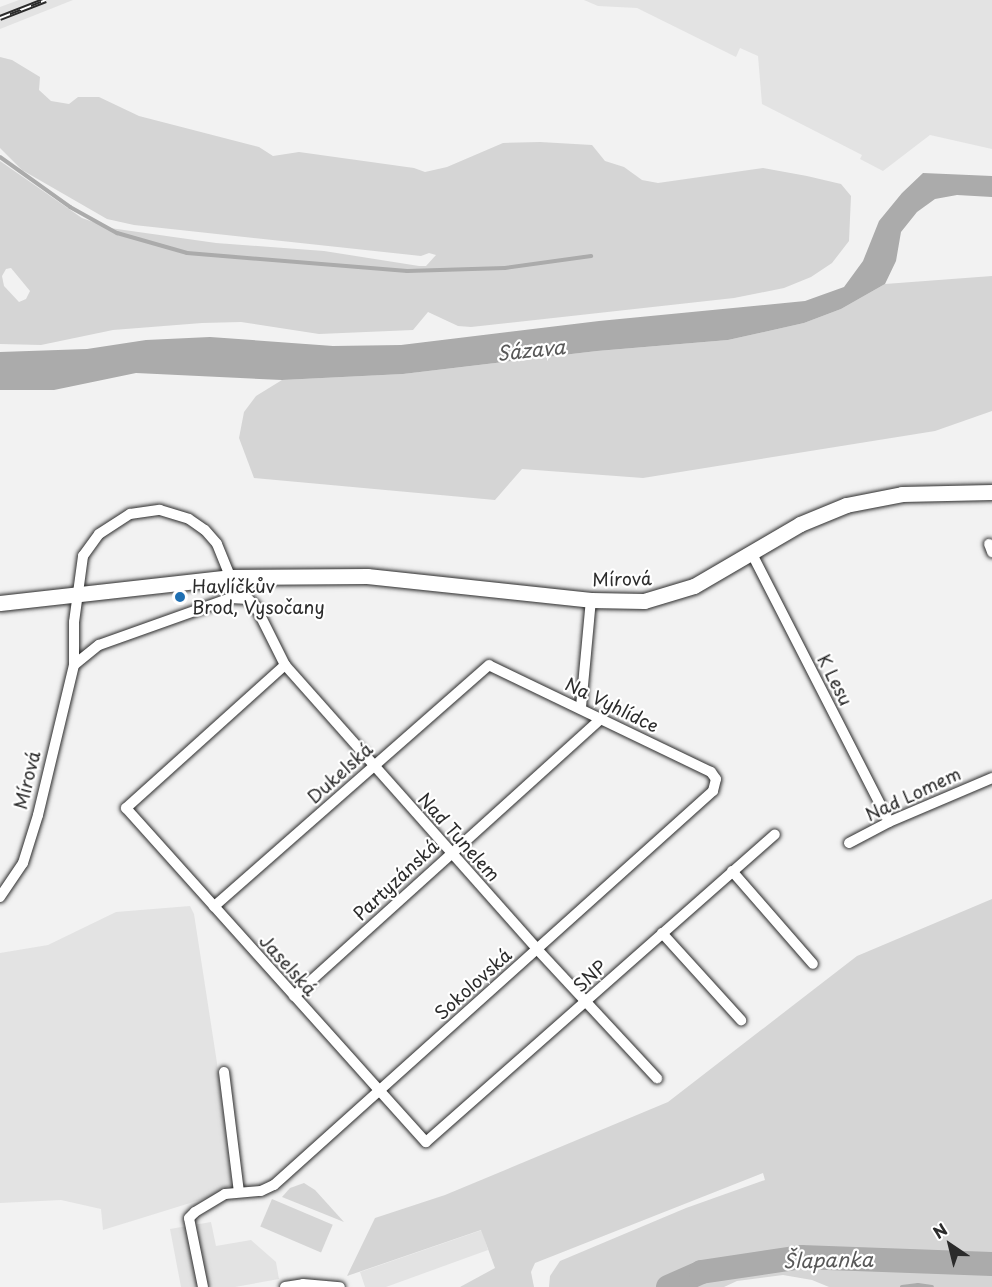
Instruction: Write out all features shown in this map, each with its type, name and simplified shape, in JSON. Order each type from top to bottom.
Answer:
[{"type":"street","name":"Mírová","points":[[0,603],[230,578],[366,576],[591,600],[633,602],[668,596],[705,580],[812,518],[861,501],[902,494],[992,492]]},
{"type":"street","name":"Mírová","points":[[0,897],[16,876],[29,850],[74,665],[77,594],[83,556],[99,534],[130,514],[160,510],[189,519],[205,530],[218,544],[230,578]]},
{"type":"street","name":"K Lesu","points":[[751,552],[889,822]]},
{"type":"street","name":"Nad Tunelem","points":[[74,665],[99,645],[231,598],[248,599],[255,605],[285,665],[536,948],[657,1078]]},
{"type":"street","points":[[581,707],[591,600]]},
{"type":"street","name":"Jaselská","points":[[285,665],[126,808],[426,1142]]},
{"type":"street","name":"Na Vyhlídce","points":[[489,665],[581,707],[710,771],[717,780]]},
{"type":"street","name":"Dukelská","points":[[214,907],[489,665]]},
{"type":"street","name":"Partyzánská","points":[[294,996],[450,852],[602,718]]},
{"type":"street","name":"Nad Lomem","points":[[849,843],[889,822],[992,778]]},
{"type":"street","name":"Sokolovská","points":[[202,1287],[189,1218],[195,1212],[225,1194],[261,1191],[274,1185],[714,789],[717,780]]},
{"type":"street","name":"SNP","points":[[426,1142],[775,834]]},
{"type":"street","points":[[732,871],[813,964]]},
{"type":"street","points":[[662,933],[741,1020]]},
{"type":"street","points":[[225,1072],[238,1192]]},
{"type":"street","points":[[285,1287],[303,1284],[340,1287]]},
{"type":"shaded area","points":[[19,0],[73,0],[0,29],[0,7]]},
{"type":"shaded area","points":[[584,0],[992,0],[992,149],[930,135],[883,171],[860,159],[862,155],[762,104],[758,56],[740,48],[736,57],[637,8],[598,6]]},
{"type":"shaded area","points":[[0,57],[12,60],[40,77],[39,90],[51,101],[69,104],[78,97],[99,97],[139,116],[259,147],[273,156],[299,152],[414,168],[425,172],[447,167],[503,143],[540,142],[592,145],[605,161],[624,167],[642,180],[658,183],[763,168],[807,176],[841,184],[851,196],[849,241],[832,263],[811,277],[784,288],[734,298],[471,327],[458,326],[428,312],[413,330],[319,334],[241,322],[202,323],[113,330],[41,345],[0,344],[0,161],[82,218],[110,228],[216,243],[324,251],[419,266],[426,266],[436,255],[429,253],[421,256],[134,225],[107,219],[22,170],[0,148]],"holes":[[[11,268],[30,291],[26,299],[19,302],[4,286],[2,276],[6,269]]]},
{"type":"shaded area","points":[[992,276],[992,411],[935,431],[643,478],[522,469],[495,500],[254,478],[239,438],[244,412],[256,396],[282,380],[403,374],[597,351],[728,340],[804,323],[841,309],[885,284]]},
{"type":"shaded area","points":[[992,899],[992,1287],[829,1287],[812,1280],[783,1275],[737,1281],[724,1287],[549,1287],[550,1276],[560,1261],[686,1208],[765,1180],[763,1173],[535,1263],[531,1272],[534,1287],[460,1287],[495,1268],[481,1230],[347,1276],[375,1218],[445,1195],[668,1102],[857,956]]},
{"type":"shaded area","points":[[190,906],[194,914],[217,1063],[232,1184],[216,1195],[103,1230],[101,1209],[61,1200],[0,1203],[0,953],[48,945],[116,912]]},
{"type":"shaded area","points":[[304,1183],[315,1190],[344,1222],[282,1197],[290,1188]]},
{"type":"shaded area","points":[[272,1199],[333,1225],[321,1252],[260,1227]]},
{"type":"shaded area","points":[[211,1222],[216,1246],[251,1240],[276,1262],[279,1279],[235,1287],[181,1287],[170,1229]]},
{"type":"shaded area","points":[[482,1230],[488,1250],[386,1287],[365,1287],[360,1272]]},
{"type":"water","name":"Sázava","points":[[923,173],[992,176],[992,197],[957,195],[935,199],[917,212],[901,232],[896,261],[885,284],[841,309],[804,323],[728,340],[597,351],[403,374],[282,380],[136,373],[54,390],[0,390],[0,352],[87,349],[146,340],[210,337],[333,346],[401,345],[599,321],[805,301],[844,287],[863,261],[879,221],[902,193]]},
{"type":"waterway","points":[[0,157],[70,207],[117,233],[187,253],[407,271],[505,268],[591,256]]},
{"type":"waterway","name":"Šlapanka","points":[[668,1287],[701,1272],[801,1257],[992,1264]]},
{"type":"waterway","points":[[902,1287],[918,1285],[932,1287]]},
{"type":"railway","points":[[0,18],[46,0]]},
{"type":"place","name":"Havlíčkův Brod, Vysočany","points":[[180,597]]}]
